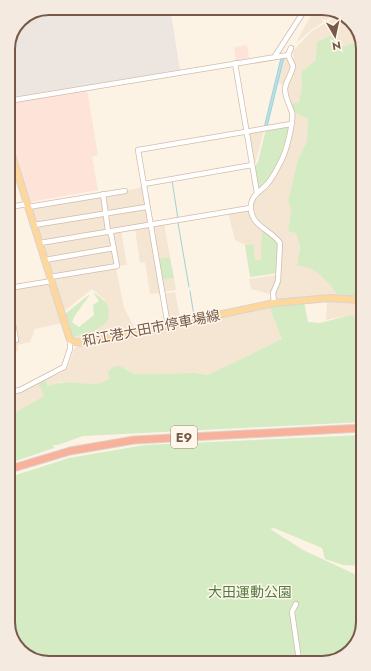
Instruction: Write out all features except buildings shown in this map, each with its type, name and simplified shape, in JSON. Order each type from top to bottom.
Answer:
[{"type":"highway","name":"E9","points":[[15,468],[70,451],[134,440],[356,428]]},
{"type":"main road","name":"和江港大田市停車場線","points":[[15,165],[70,340],[75,342],[84,343],[274,303],[330,298],[356,300]]},
{"type":"street","points":[[276,56],[302,15]]},
{"type":"street","points":[[274,303],[273,293],[278,281],[281,248],[280,243],[269,230],[260,226],[255,221],[250,208],[252,198],[268,184],[283,156],[291,124],[292,113],[286,97],[285,89],[292,66],[288,55],[291,48]]},
{"type":"street","points":[[15,100],[288,55]]},
{"type":"street","points":[[235,63],[257,193]]},
{"type":"street","points":[[168,326],[138,150],[291,124]]},
{"type":"street","points":[[144,184],[252,165]]},
{"type":"street","points":[[15,207],[125,191]]},
{"type":"street","points":[[15,287],[117,266],[111,234],[108,231],[103,194]]},
{"type":"street","points":[[34,225],[146,207]]},
{"type":"street","points":[[40,243],[250,208]]},
{"type":"street","points":[[45,260],[114,248]]},
{"type":"street","points":[[15,391],[20,390],[64,368],[70,349],[70,340]]},
{"type":"street","points":[[296,604],[292,612],[298,656]]},
{"type":"shaded area","points":[[171,15],[180,70],[15,97],[16,40],[22,28],[27,23],[42,16]]},
{"type":"shaded area","points":[[311,15],[332,17],[311,30],[296,43]]},
{"type":"shaded area","points":[[335,18],[343,22],[349,28],[355,42],[316,60],[301,72],[302,86],[299,102],[290,104],[287,93],[289,82],[294,71],[293,51],[312,31]]},
{"type":"shaded area","points":[[247,45],[249,58],[236,61],[234,47]]},
{"type":"shaded area","points":[[284,57],[287,57],[291,62],[291,69],[284,85],[277,83]]},
{"type":"shaded area","points":[[87,90],[98,155],[92,157],[98,190],[30,202],[15,155],[15,102]]},
{"type":"shaded area","points":[[295,113],[308,119],[307,141],[298,159],[288,201],[291,208],[288,232],[296,233],[300,247],[297,264],[306,266],[323,276],[339,296],[311,296],[278,301],[275,298],[275,292],[280,280],[282,244],[270,229],[261,224],[254,217],[252,206],[254,198],[269,186],[283,159],[288,146]]},
{"type":"shaded area","points":[[264,130],[256,161],[254,166],[248,132]]},
{"type":"shaded area","points":[[143,187],[147,205],[106,211],[104,196]]},
{"type":"shaded area","points":[[102,196],[104,210],[102,212],[36,222],[31,209]]},
{"type":"shaded area","points":[[147,208],[150,224],[110,230],[107,213]]},
{"type":"shaded area","points":[[247,210],[262,228],[262,260],[255,261],[254,244],[245,245],[235,240],[228,213]]},
{"type":"shaded area","points":[[105,215],[107,229],[105,231],[41,240],[37,227],[39,225]]},
{"type":"shaded area","points":[[164,223],[170,257],[158,259],[152,225]]},
{"type":"shaded area","points":[[150,226],[161,293],[150,294],[145,262],[140,263],[135,229]]},
{"type":"shaded area","points":[[121,231],[127,265],[118,266],[112,232]]},
{"type":"shaded area","points":[[107,233],[110,234],[112,246],[48,259],[43,246],[45,244]]},
{"type":"shaded area","points":[[110,250],[113,251],[115,264],[54,275],[51,274],[48,263],[50,260]]},
{"type":"shaded area","points":[[116,268],[124,308],[136,330],[83,341],[72,337],[89,334],[105,300],[92,289],[64,311],[53,278]]},
{"type":"shaded area","points":[[277,275],[277,281],[269,294],[251,289],[249,279]]},
{"type":"shaded area","points":[[174,278],[176,290],[164,292],[162,280]]},
{"type":"shaded area","points":[[51,283],[62,323],[35,329],[30,342],[18,345],[18,351],[15,352],[15,288]]},
{"type":"shaded area","points":[[175,292],[181,321],[170,324],[163,294]]},
{"type":"shaded area","points":[[327,300],[356,302],[356,318],[351,315],[326,320]]},
{"type":"shaded area","points":[[269,306],[282,339],[208,375],[195,373],[135,374],[125,368],[105,382],[94,384],[60,382],[48,386],[44,379],[61,373],[68,367],[74,349],[77,346],[191,324]]},
{"type":"shaded area","points":[[37,381],[44,396],[15,412],[15,391]]},
{"type":"green space","points":[[332,35],[342,47],[355,42],[356,298],[339,296],[326,280],[316,272],[297,265],[300,247],[296,233],[288,232],[291,208],[288,201],[298,159],[307,141],[308,119],[295,113],[290,104],[299,102],[302,86],[301,72],[316,60],[317,42]]},
{"type":"green space","points":[[289,126],[282,152],[275,169],[265,183],[258,189],[254,168],[258,162],[266,129]]},
{"type":"green space","points":[[262,228],[270,233],[279,245],[278,273],[250,277],[245,245],[254,244],[255,260],[261,260]]},
{"type":"green space","points":[[170,257],[174,278],[162,280],[158,259]]},
{"type":"green space","points":[[93,292],[107,304],[109,312],[107,322],[89,334],[72,337],[65,314],[90,294],[72,322],[79,327],[94,315],[93,305],[99,301]]},
{"type":"green space","points":[[304,302],[308,322],[320,323],[351,315],[356,318],[356,422],[83,436],[58,445],[53,445],[54,448],[15,461],[15,412],[44,396],[37,381],[44,379],[48,386],[66,382],[92,384],[104,382],[109,379],[108,372],[113,367],[120,366],[135,374],[195,373],[208,375],[282,339],[269,306]]},
{"type":"green space","name":"大田運動公園","points":[[356,435],[356,566],[343,565],[325,559],[322,548],[274,528],[270,529],[305,551],[356,575],[355,631],[350,641],[344,648],[335,653],[322,656],[47,656],[28,649],[22,643],[16,629],[15,622],[15,475],[69,458],[145,445]]},
{"type":"water","points":[[284,57],[267,127],[264,128],[281,58]]},
{"type":"waterway","points":[[172,180],[178,219]]},
{"type":"waterway","points":[[178,223],[189,287]]},
{"type":"waterway","points":[[190,291],[194,316]]}]
